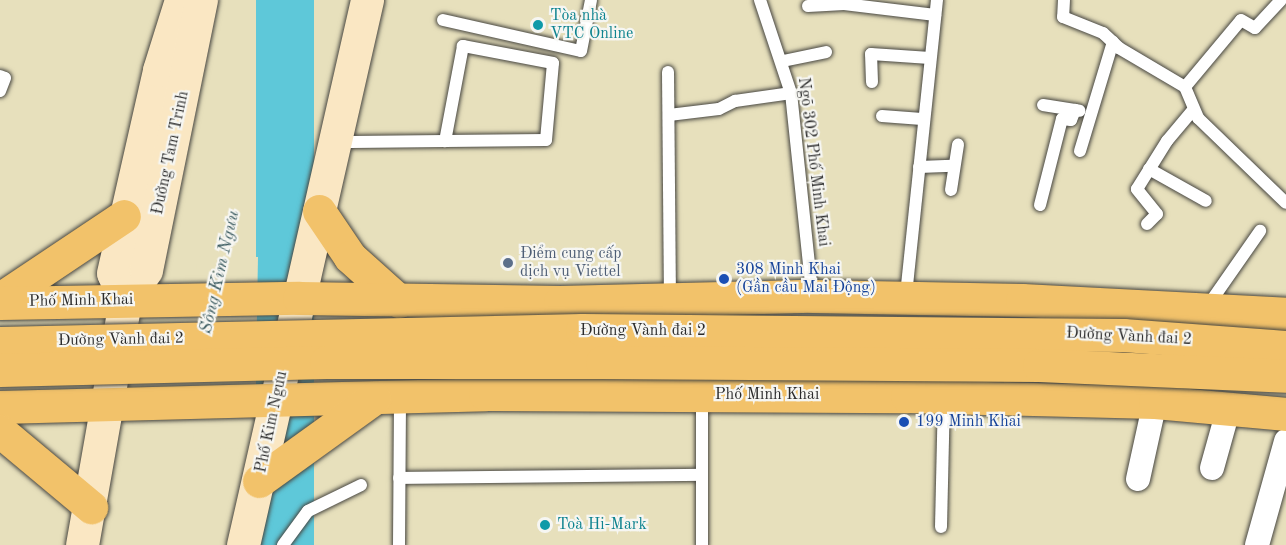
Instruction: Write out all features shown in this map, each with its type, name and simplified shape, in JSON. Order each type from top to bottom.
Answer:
[{"type":"main road","name":"Đường Tam Trinh","points":[[123,404],[125,301],[113,273],[124,216],[159,70],[181,0]]},
{"type":"main road","name":"Đường Tam Trinh","points":[[125,301],[146,270],[201,0]]},
{"type":"main road","points":[[367,0],[319,211],[284,298],[399,300],[906,296],[1286,314]]},
{"type":"main road","points":[[319,211],[350,257],[399,300]]},
{"type":"main road","points":[[0,301],[124,216]]},
{"type":"main road","points":[[906,296],[907,396]]},
{"type":"main road","name":"Phố Minh Khai","points":[[0,301],[284,298]]},
{"type":"main road","name":"Phố Kim Ngưu","points":[[243,545],[259,481],[262,400],[284,298]]},
{"type":"main road","name":"Đường Vành đai 2","points":[[0,343],[582,330],[1123,335],[1286,347]]},
{"type":"main road","name":"Đường Vành đai 2","points":[[0,370],[326,362],[638,362],[1039,365],[1286,376]]},
{"type":"main road","name":"Phố Minh Khai","points":[[123,404],[387,397],[907,396],[1155,402],[1229,406],[1286,414]]},
{"type":"main road","points":[[259,481],[387,397]]},
{"type":"main road","points":[[0,407],[123,404],[91,507],[82,545]]},
{"type":"main road","points":[[0,431],[91,507]]},
{"type":"street","points":[[1138,479],[1155,402]]},
{"type":"street","points":[[1212,468],[1229,406]]},
{"type":"street","points":[[1257,545],[1286,441]]},
{"type":"lane","points":[[443,20],[581,51],[591,0]]},
{"type":"lane","name":"Ngõ 302 Phố Minh Khai","points":[[760,0],[783,62],[791,93],[812,296]]},
{"type":"lane","points":[[906,296],[922,118],[937,0]]},
{"type":"lane","points":[[1064,0],[1063,17],[1103,33],[1172,82],[1185,87],[1193,110],[1286,203]]},
{"type":"lane","points":[[1185,87],[1241,20],[1255,28],[1281,0]]},
{"type":"lane","points":[[808,6],[844,4],[935,15]]},
{"type":"lane","points":[[1080,151],[1113,42]]},
{"type":"lane","points":[[334,143],[546,140],[553,63],[463,46],[445,141]]},
{"type":"lane","points":[[783,62],[826,52]]},
{"type":"lane","points":[[872,82],[872,54],[930,58]]},
{"type":"lane","points":[[668,72],[670,299]]},
{"type":"lane","points":[[0,76],[5,78],[0,91]]},
{"type":"lane","points":[[669,115],[719,110],[735,101],[791,93]]},
{"type":"lane","points":[[1043,105],[1090,114]]},
{"type":"lane","points":[[1040,205],[1062,119],[1071,120],[1075,110]]},
{"type":"lane","points":[[1147,224],[1157,214],[1137,189],[1193,110]]},
{"type":"lane","points":[[882,116],[922,118]]},
{"type":"lane","points":[[951,190],[952,166],[958,145]]},
{"type":"lane","points":[[919,167],[952,166]]},
{"type":"lane","points":[[1149,169],[1206,201]]},
{"type":"lane","points":[[1206,309],[1260,231]]},
{"type":"lane","points":[[702,395],[702,545]]},
{"type":"lane","points":[[387,397],[399,478],[399,545]]},
{"type":"lane","points":[[941,527],[944,397]]},
{"type":"lane","points":[[399,478],[702,475]]},
{"type":"lane","points":[[283,545],[308,512],[361,485]]},
{"type":"water","points":[[256,0],[314,0],[314,545],[256,545]]},
{"type":"pier","points":[[197,256],[258,257],[255,449],[194,448]]},
{"type":"place","name":"Tòa nhà VTC Online","points":[[538,25]]},
{"type":"place","name":"Điểm cung cấp dịch vụ Viettel","points":[[508,263]]},
{"type":"place","name":"308 Minh Khai (Gần cầu Mai Động)","points":[[724,279]]},
{"type":"place","name":"199 Minh Khai","points":[[904,422]]},
{"type":"place","name":"Toà Hi-Mark","points":[[545,525]]},
{"type":"water label","name":"Sông Kim Ngưu","points":[[220,272]]}]
